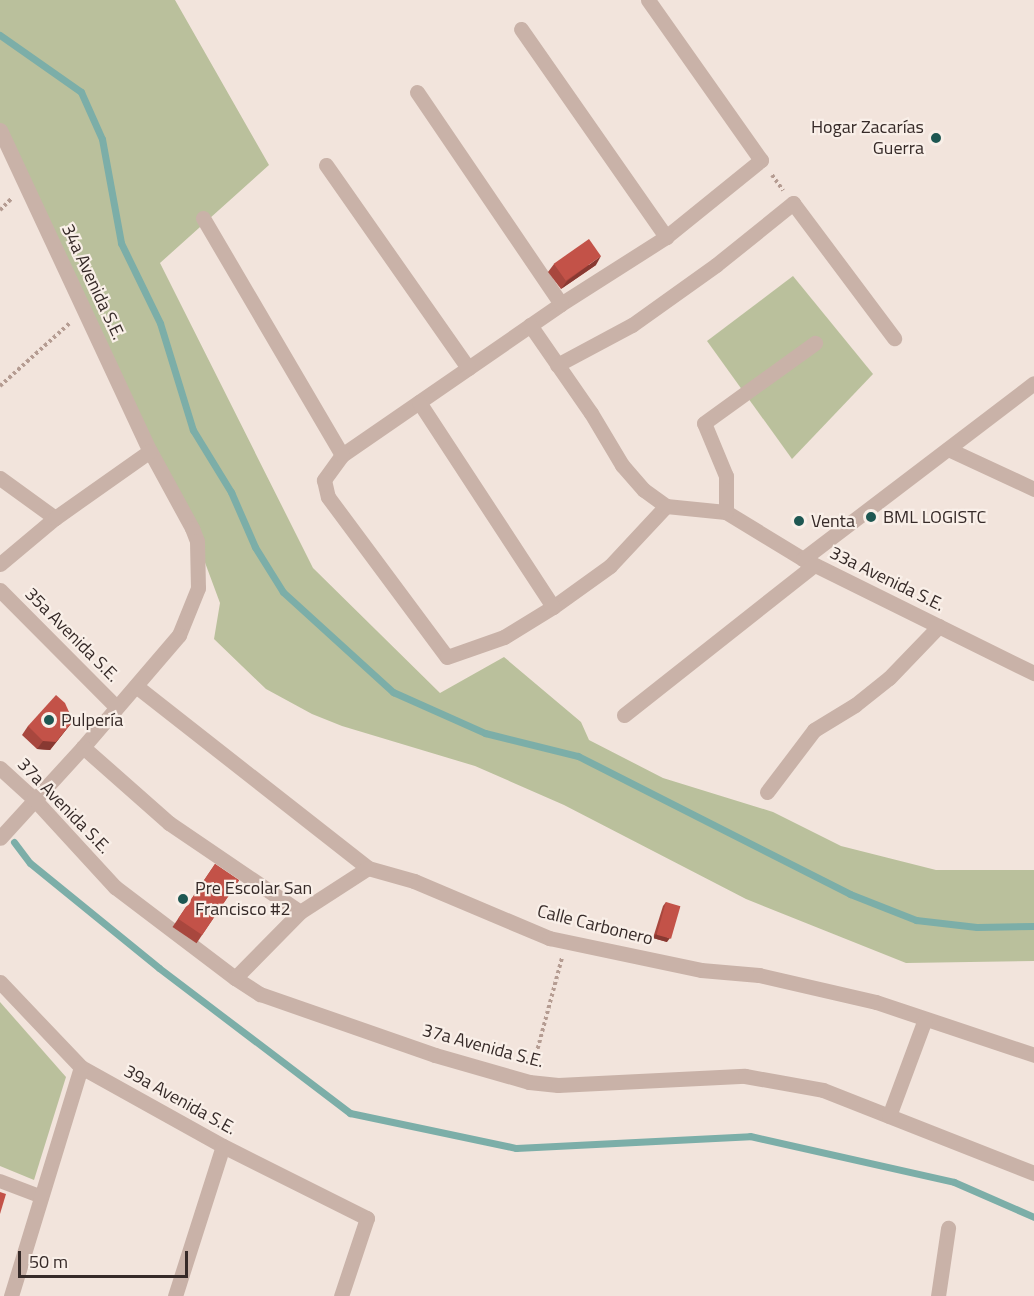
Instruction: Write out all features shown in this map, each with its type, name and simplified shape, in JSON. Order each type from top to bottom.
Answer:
[{"type":"street","points":[[530,325],[591,413],[622,465],[644,490],[666,506],[610,566],[553,607],[504,637],[447,657],[327,497],[324,480],[342,455],[530,325],[561,304],[666,237],[761,160],[648,0]]},
{"type":"street","points":[[521,29],[666,237]]},
{"type":"street","points":[[417,92],[561,304]]},
{"type":"street","name":"34a Avenida S.E.","points":[[0,130],[150,451],[171,485],[197,541],[198,588],[179,635],[83,747],[0,838]]},
{"type":"street","points":[[326,165],[468,368]]},
{"type":"street","points":[[557,365],[632,325],[716,265],[793,203],[894,338]]},
{"type":"street","points":[[203,218],[342,455]]},
{"type":"street","points":[[726,512],[726,476],[704,423],[815,343]]},
{"type":"street","points":[[624,715],[948,449],[1034,383]]},
{"type":"street","points":[[419,402],[553,607]]},
{"type":"street","points":[[948,449],[1034,489]]},
{"type":"street","points":[[0,564],[55,518],[150,451]]},
{"type":"street","points":[[0,478],[55,518]]},
{"type":"street","name":"33a Avenida S.E.","points":[[666,506],[726,512],[809,562],[1034,673]]},
{"type":"street","name":"35a Avenida S.E.","points":[[0,590],[116,707]]},
{"type":"street","points":[[767,792],[814,730],[855,705],[889,678],[939,626]]},
{"type":"street","name":"Calle Carbonero","points":[[136,686],[368,868],[414,881],[549,938],[701,970],[759,975],[876,1002],[1034,1054]]},
{"type":"street","points":[[83,747],[169,823],[300,912]]},
{"type":"street","name":"37a Avenida S.E.","points":[[0,768],[34,799],[115,887],[235,978],[260,993],[435,1055],[529,1082],[558,1085],[744,1076],[824,1090],[1034,1173]]},
{"type":"street","points":[[235,978],[300,912],[368,868]]},
{"type":"street","name":"39a Avenida S.E.","points":[[0,982],[81,1067],[223,1146],[367,1218],[341,1296]]},
{"type":"street","points":[[889,1116],[925,1019]]},
{"type":"street","points":[[11,1296],[81,1067]]},
{"type":"street","points":[[176,1296],[223,1146]]},
{"type":"street","points":[[938,1296],[948,1228]]},
{"type":"lane","points":[[0,1181],[42,1197]]},
{"type":"path","points":[[761,160],[793,203]]},
{"type":"path","points":[[0,386],[85,312]]},
{"type":"path","points":[[529,1082],[566,941]]},
{"type":"green space","points":[[0,0],[175,0],[269,165],[160,263],[313,568],[440,693],[504,657],[581,722],[589,740],[663,778],[773,812],[841,846],[936,870],[1034,870],[1034,961],[906,963],[746,899],[564,805],[475,766],[342,726],[312,714],[266,689],[214,639],[220,603],[197,541],[0,130]]},
{"type":"green space","points":[[793,276],[873,374],[792,459],[707,341]]},
{"type":"green space","points":[[0,1002],[66,1077],[34,1180],[0,1166]]},
{"type":"building","points":[[589,239],[601,256],[566,281],[554,264]]},
{"type":"building","name":"Pulpería","points":[[56,695],[65,703],[73,721],[56,742],[43,741],[28,726]]},
{"type":"building","points":[[215,864],[239,880],[202,935],[178,919]]},
{"type":"building","points":[[666,902],[680,906],[671,939],[657,935]]},
{"type":"building","points":[[0,1192],[6,1194],[0,1214]]},
{"type":"waterway","points":[[0,35],[81,92],[102,139],[121,243],[160,323],[193,430],[231,492],[255,547],[283,592],[393,692],[485,733],[578,756],[850,894],[916,920],[977,927],[1034,926]]},
{"type":"waterway","points":[[14,842],[30,863],[159,968],[350,1113],[516,1148],[750,1136],[954,1182],[1034,1217]]},
{"type":"place","name":"Hogar Zacarías Guerra","points":[[936,138]]},
{"type":"place","name":"BML LOGISTC","points":[[871,517]]},
{"type":"place","name":"Venta","points":[[799,521]]},
{"type":"place","name":"Pulpería","points":[[49,720]]},
{"type":"place","name":"Pre Escolar San Francisco #2","points":[[183,899]]}]
